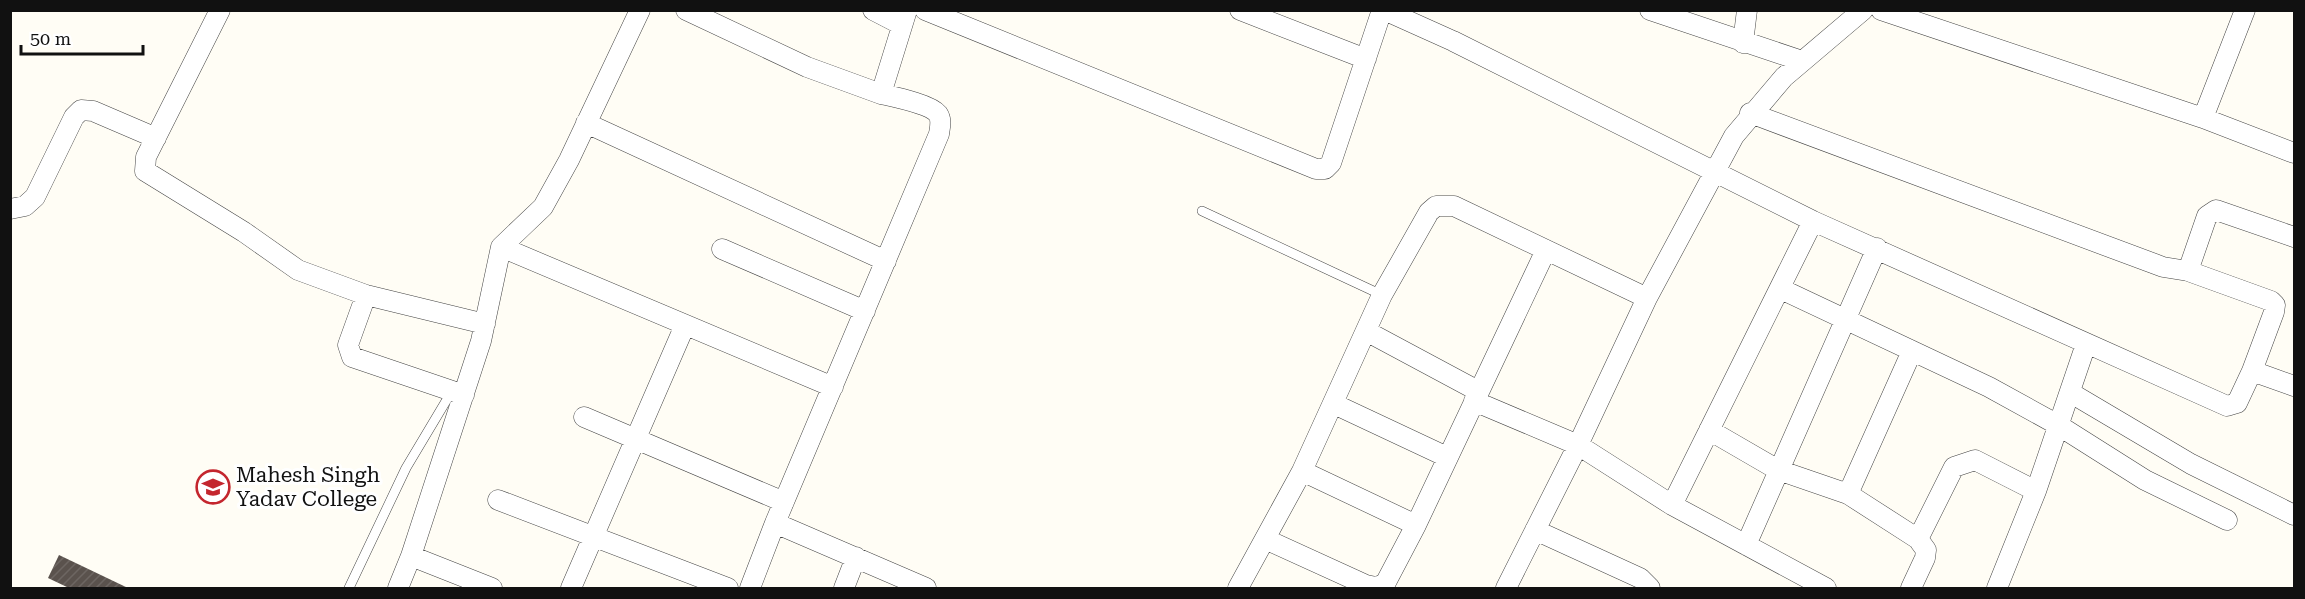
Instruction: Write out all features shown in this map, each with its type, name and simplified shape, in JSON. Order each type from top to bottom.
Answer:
[{"type":"street","points":[[220,10],[144,162],[148,175],[244,232],[298,270],[366,295],[485,324]]},
{"type":"street","points":[[398,588],[411,556],[458,393],[485,324],[501,247],[543,207],[569,160],[640,10]]},
{"type":"street","points":[[686,10],[807,67],[881,94],[930,108],[938,114],[941,122],[939,134],[784,501],[750,588]]},
{"type":"street","points":[[873,10],[904,18],[881,94]]},
{"type":"street","points":[[925,10],[1316,169],[1325,169],[1331,163],[1383,10],[1453,41],[1813,221],[2228,406],[2237,404],[2252,371],[2275,305],[2264,298],[2188,270],[2144,261],[1750,113]]},
{"type":"street","points":[[1240,10],[1366,59]]},
{"type":"street","points":[[1650,10],[1802,61]]},
{"type":"street","points":[[1743,43],[1748,10]]},
{"type":"street","points":[[1506,588],[1578,446],[1647,298],[1713,172],[1750,113],[1802,61],[1863,10]]},
{"type":"street","points":[[1881,10],[2203,118],[2295,153]]},
{"type":"street","points":[[2203,118],[2245,10]]},
{"type":"street","points":[[10,209],[25,206],[35,197],[74,117],[81,110],[93,111],[156,138]]},
{"type":"street","points":[[586,123],[886,261]]},
{"type":"street","points":[[1238,588],[1302,471],[1335,404],[1382,296],[1429,212],[1436,206],[1454,206],[1647,298]]},
{"type":"street","points":[[2188,270],[2211,211],[2224,212],[2295,237]]},
{"type":"street","points":[[1672,505],[1813,221]]},
{"type":"street","points":[[501,247],[833,387]]},
{"type":"street","points":[[1746,545],[1877,248]]},
{"type":"street","points":[[722,249],[865,311]]},
{"type":"street","points":[[1265,539],[1376,587],[1385,584],[1416,525],[1546,250]]},
{"type":"street","points":[[1781,289],[1845,318],[2058,424],[2145,480],[2227,520]]},
{"type":"street","points":[[366,295],[348,345],[352,357],[458,393]]},
{"type":"street","points":[[571,588],[634,438],[685,325]]},
{"type":"street","points":[[1366,332],[1476,396],[1578,446],[1672,505],[1815,586]]},
{"type":"street","points":[[1997,588],[2036,492],[2086,344]]},
{"type":"street","points":[[1848,494],[1912,351]]},
{"type":"street","points":[[2252,371],[2295,386]]},
{"type":"street","points":[[2071,393],[2191,464],[2295,515]]},
{"type":"street","points":[[1335,404],[1448,457]]},
{"type":"street","points":[[584,417],[784,501]]},
{"type":"street","points":[[1710,430],[1778,470],[1848,494],[1918,539],[1926,550],[1925,558],[1911,588]]},
{"type":"street","points":[[1918,539],[1954,467],[1962,462],[1975,460],[2036,492]]},
{"type":"street","points":[[1302,471],[1416,525]]},
{"type":"street","points":[[498,500],[728,588]]},
{"type":"street","points":[[775,523],[926,588]]},
{"type":"street","points":[[1535,530],[1640,578],[1650,588]]},
{"type":"street","points":[[411,556],[492,588]]},
{"type":"street","points":[[844,588],[856,557]]},
{"type":"lane","points":[[1202,211],[1382,296]]},
{"type":"lane","points":[[349,588],[402,476],[458,393]]},
{"type":"building","points":[[59,555],[128,588],[69,588],[48,578]]},
{"type":"place","name":"Mahesh Singh Yadav College","points":[[213,487]]}]
